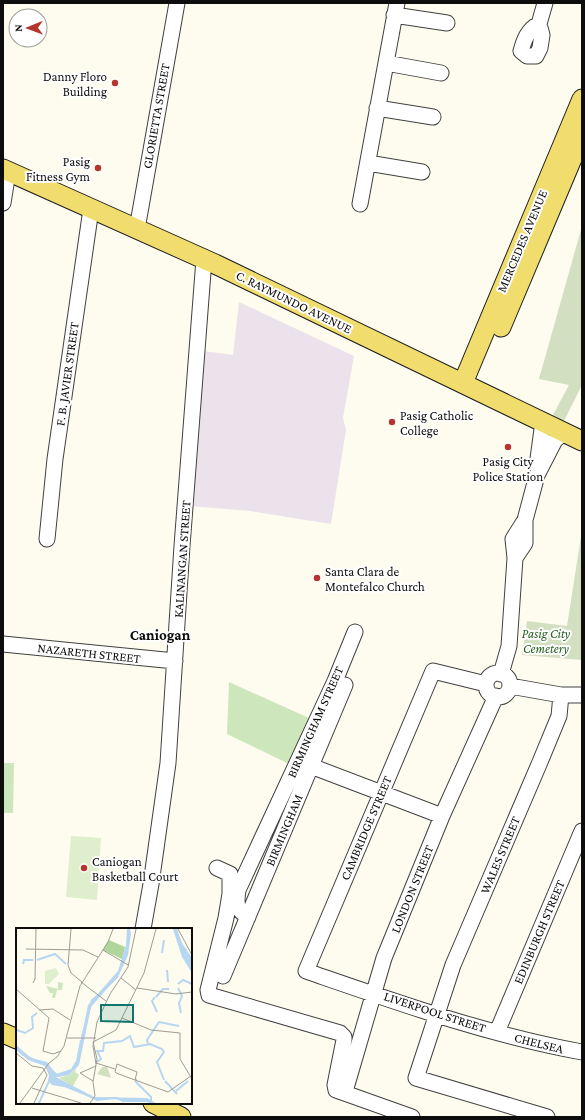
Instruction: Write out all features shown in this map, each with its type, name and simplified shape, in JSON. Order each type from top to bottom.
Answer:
[{"type":"main road","name":"MERCEDES AVENUE","points":[[469,386],[582,99]]},
{"type":"main road","name":"MERCEDES AVENUE","points":[[469,386],[582,135]]},
{"type":"main road","name":"C. RAYMUNDO AVENUE","points":[[6,171],[204,259],[582,441]]},
{"type":"main road","points":[[3,1032],[16,1038]]},
{"type":"main road","points":[[155,1104],[181,1117]]},
{"type":"street","name":"GLORIETTA STREET","points":[[137,229],[177,3]]},
{"type":"street","points":[[539,24],[546,3]]},
{"type":"street","points":[[360,204],[395,9],[447,23]]},
{"type":"street","points":[[386,63],[441,73]]},
{"type":"street","points":[[377,108],[433,117]]},
{"type":"street","points":[[368,163],[422,172]]},
{"type":"street","points":[[3,203],[6,171]]},
{"type":"street","name":"F. B. JAVIER STREET","points":[[47,539],[55,459],[91,209]]},
{"type":"street","name":"KALINANGAN STREET","points":[[143,928],[168,763],[181,553],[204,259]]},
{"type":"street","points":[[537,475],[537,456],[543,422]]},
{"type":"street","points":[[514,558],[525,543],[525,520],[537,475],[555,440],[564,433]]},
{"type":"street","points":[[525,520],[513,539],[514,558],[509,646],[505,680],[505,694],[496,696],[490,693],[486,684],[493,674],[505,680],[561,695],[582,695]]},
{"type":"street","name":"BIRMINGHAM STREET","points":[[340,683],[355,632]]},
{"type":"street","name":"NAZARETH STREET","points":[[3,644],[175,662]]},
{"type":"street","name":"CAMBRIDGE STREET","points":[[373,992],[306,970],[433,671],[486,684]]},
{"type":"street","name":"BIRMINGHAM","points":[[223,976],[248,916],[304,763],[340,683]]},
{"type":"street","name":"WALES STREET","points":[[547,1117],[416,1078],[453,965],[558,716],[561,695]]},
{"type":"street","name":"LONDON STREET","points":[[346,1088],[384,958],[442,816],[496,696]]},
{"type":"street","points":[[304,763],[381,794],[442,816]]},
{"type":"street","name":"EDINBURGH STREET","points":[[497,1032],[582,831]]},
{"type":"street","points":[[217,868],[230,874],[230,894],[208,990],[209,995],[340,1033],[344,1037],[344,1040],[335,1085],[336,1090],[412,1117]]},
{"type":"street","name":"LIVERPOOL STREET","points":[[373,992],[436,1014],[497,1032]]},
{"type":"street","name":"CHELSEA","points":[[497,1032],[544,1045],[582,1052]]},
{"type":"shaded area","points":[[239,302],[354,356],[343,418],[346,430],[331,524],[250,511],[189,506],[203,351],[233,355]]},
{"type":"green space","points":[[582,226],[582,385],[564,421],[553,415],[569,385],[539,379]]},
{"type":"green space","name":"Pasig City Cemetery","points":[[582,530],[582,660],[522,655],[527,621],[567,626]]},
{"type":"green space","points":[[229,682],[309,718],[293,766],[227,734]]},
{"type":"green space","points":[[3,763],[14,763],[13,813],[3,813]]},
{"type":"green space","name":"Caniogan Basketball Court","points":[[71,836],[101,838],[97,900],[66,897]]},
{"type":"place","name":"Danny Floro Building","points":[[115,83]]},
{"type":"place","name":"Pasig Fitness Gym","points":[[98,168]]},
{"type":"place","name":"Pasig Catholic College","points":[[392,422]]},
{"type":"place","name":"Pasig City Police Station","points":[[508,447]]},
{"type":"place","name":"Santa Clara de Montefalco Church","points":[[317,578]]},
{"type":"place","name":"Caniogan Basketball Court","points":[[84,868]]},
{"type":"district","name":"Caniogan","points":[[160,635]]}]
